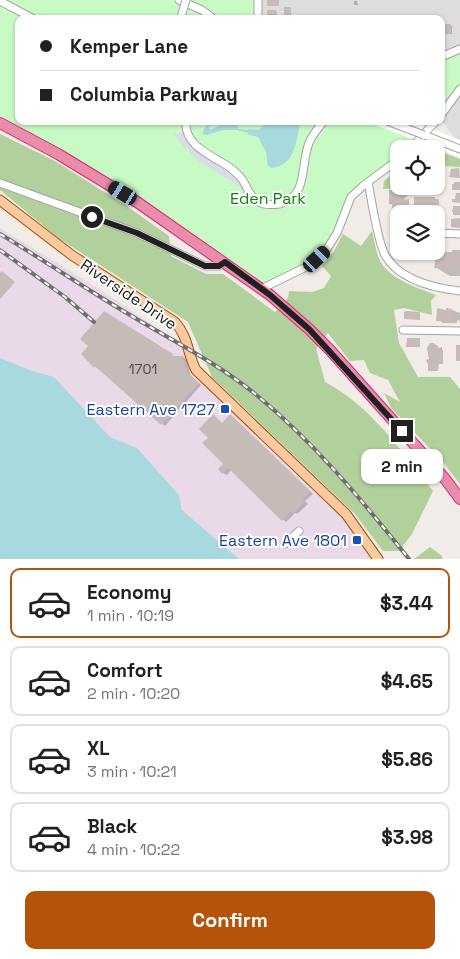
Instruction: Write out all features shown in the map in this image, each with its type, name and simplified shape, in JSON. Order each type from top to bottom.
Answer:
[{"type":"highway","points":[[0,123],[58,154],[138,202],[262,289],[309,329],[330,350],[446,480],[460,499]]},
{"type":"main road","name":"Riverside Drive","points":[[0,200],[73,256],[175,322],[182,330],[187,341],[196,370],[346,514],[378,559]]},
{"type":"street","points":[[179,0],[209,15]]},
{"type":"street","points":[[182,15],[186,0]]},
{"type":"street","points":[[258,0],[258,15]]},
{"type":"street","points":[[0,1],[26,15]]},
{"type":"street","points":[[445,55],[460,49]]},
{"type":"street","points":[[445,110],[460,89]]},
{"type":"street","points":[[187,125],[188,134],[196,145],[208,155],[233,170],[258,202],[270,204],[289,200],[298,191],[301,185],[308,144],[312,135],[321,125]]},
{"type":"street","points":[[398,125],[460,149]]},
{"type":"street","points":[[418,140],[432,125]]},
{"type":"street","points":[[262,289],[308,266],[324,252],[337,233],[351,197],[390,166]]},
{"type":"street","points":[[368,182],[382,247],[389,261],[405,274],[425,285],[460,291]]},
{"type":"street","points":[[0,183],[137,233],[205,266],[219,266],[225,262]]},
{"type":"street","points":[[445,233],[460,234]]},
{"type":"street","points":[[403,330],[460,331]]},
{"type":"street","points":[[286,544],[299,531]]},
{"type":"shaded area","points":[[258,0],[460,0],[460,49],[445,55],[445,15],[258,15]]},
{"type":"shaded area","points":[[460,89],[460,145],[445,125],[445,110]]},
{"type":"shaded area","points":[[186,130],[190,138],[233,170],[249,196],[236,184],[200,162],[184,147],[174,135]]},
{"type":"shaded area","points":[[0,228],[98,288],[179,343],[192,362],[346,514],[378,559],[239,559],[182,510],[179,495],[137,448],[110,437],[54,377],[0,358]]},
{"type":"green space","name":"Eden Park","points":[[0,0],[258,0],[258,15],[15,15],[15,125],[432,125],[418,140],[390,140],[390,166],[357,191],[344,219],[317,259],[261,289],[137,202],[0,123]]},
{"type":"green space","points":[[460,49],[460,89],[445,110],[445,55]]},
{"type":"green space","points":[[0,134],[55,161],[125,205],[169,236],[171,256],[206,274],[223,274],[275,312],[288,298],[289,291],[312,292],[324,288],[331,276],[322,266],[333,253],[343,234],[361,246],[372,231],[377,255],[389,272],[401,281],[436,295],[431,301],[432,315],[404,308],[394,310],[399,343],[418,377],[450,377],[460,389],[460,484],[443,462],[391,408],[384,393],[400,402],[388,380],[370,373],[364,360],[350,361],[328,333],[316,349],[325,382],[342,392],[371,416],[397,445],[433,491],[412,534],[399,551],[383,551],[355,514],[212,377],[188,322],[57,237],[0,190]]},
{"type":"green space","points":[[445,153],[460,159],[460,167],[445,166]]},
{"type":"green space","points":[[390,176],[390,189],[383,189],[384,181]]},
{"type":"green space","points":[[430,547],[442,556],[442,559],[414,559]]},
{"type":"water","points":[[207,125],[211,125],[210,130],[219,125],[237,125],[239,130],[223,130],[207,135],[202,134]]},
{"type":"water","points":[[265,125],[300,125],[293,152],[285,163],[271,168],[268,166],[266,152],[258,137],[249,135],[246,131],[249,129],[258,130]]},
{"type":"water","points":[[0,358],[54,377],[110,437],[137,448],[179,495],[182,510],[239,559],[0,559]]},
{"type":"pier","points":[[378,125],[422,125],[460,140],[460,157],[445,151],[445,140],[415,140]]},
{"type":"building","points":[[267,0],[279,0],[279,6],[267,6]]},
{"type":"building","points":[[284,7],[291,7],[291,15],[284,15]]},
{"type":"building","points":[[267,10],[276,10],[277,15],[267,15]]},
{"type":"building","points":[[445,24],[451,24],[451,34],[445,34]]},
{"type":"building","points":[[459,168],[460,178],[449,177],[451,169]]},
{"type":"building","points":[[454,182],[460,182],[460,190],[452,190]]},
{"type":"building","points":[[389,190],[390,195],[401,195],[401,200],[409,199],[409,205],[389,204]]},
{"type":"building","points":[[456,193],[460,193],[460,203],[452,202],[452,199],[455,199]]},
{"type":"building","points":[[414,197],[435,197],[435,199],[439,199],[439,205],[414,205]]},
{"type":"building","points":[[453,206],[460,206],[460,215],[453,215]]},
{"type":"building","points":[[460,218],[460,228],[451,227],[451,219]]},
{"type":"building","points":[[452,250],[460,250],[460,270],[434,268],[435,260],[445,260],[445,252],[452,252]]},
{"type":"building","points":[[2,271],[15,282],[0,299],[0,273]]},
{"type":"building","points":[[437,308],[444,310],[446,308],[452,309],[452,321],[436,321]]},
{"type":"building","points":[[104,311],[173,354],[172,356],[183,356],[187,372],[199,383],[161,425],[95,366],[94,368],[81,354],[88,346],[80,339]]},
{"type":"building","points":[[404,312],[420,312],[420,320],[404,319]]},
{"type":"building","points":[[407,338],[420,338],[420,347],[406,347]]},
{"type":"building","points":[[430,343],[438,346],[438,348],[442,347],[442,364],[438,364],[438,371],[428,371],[426,360],[429,359],[427,348]]},
{"type":"building","points":[[456,345],[460,345],[460,361],[456,361]]},
{"type":"building","points":[[213,414],[222,423],[230,414],[310,491],[303,499],[305,501],[293,514],[291,511],[282,521],[228,468],[222,474],[218,469],[223,464],[202,443],[208,438],[199,429]]},
{"type":"waterway","points":[[239,130],[246,131]]},
{"type":"railway","points":[[0,234],[239,381],[276,411],[316,451],[373,514],[409,559]]},
{"type":"railway","points":[[0,250],[65,297],[94,322]]},
{"type":"place","name":"Eastern Ave 1727","points":[[225,409]]},
{"type":"place","name":"Eastern Ave 1801","points":[[357,540]]},
{"type":"route","points":[[92,217],[137,233],[205,266],[219,266],[225,262],[270,295],[309,329],[402,431]]}]
